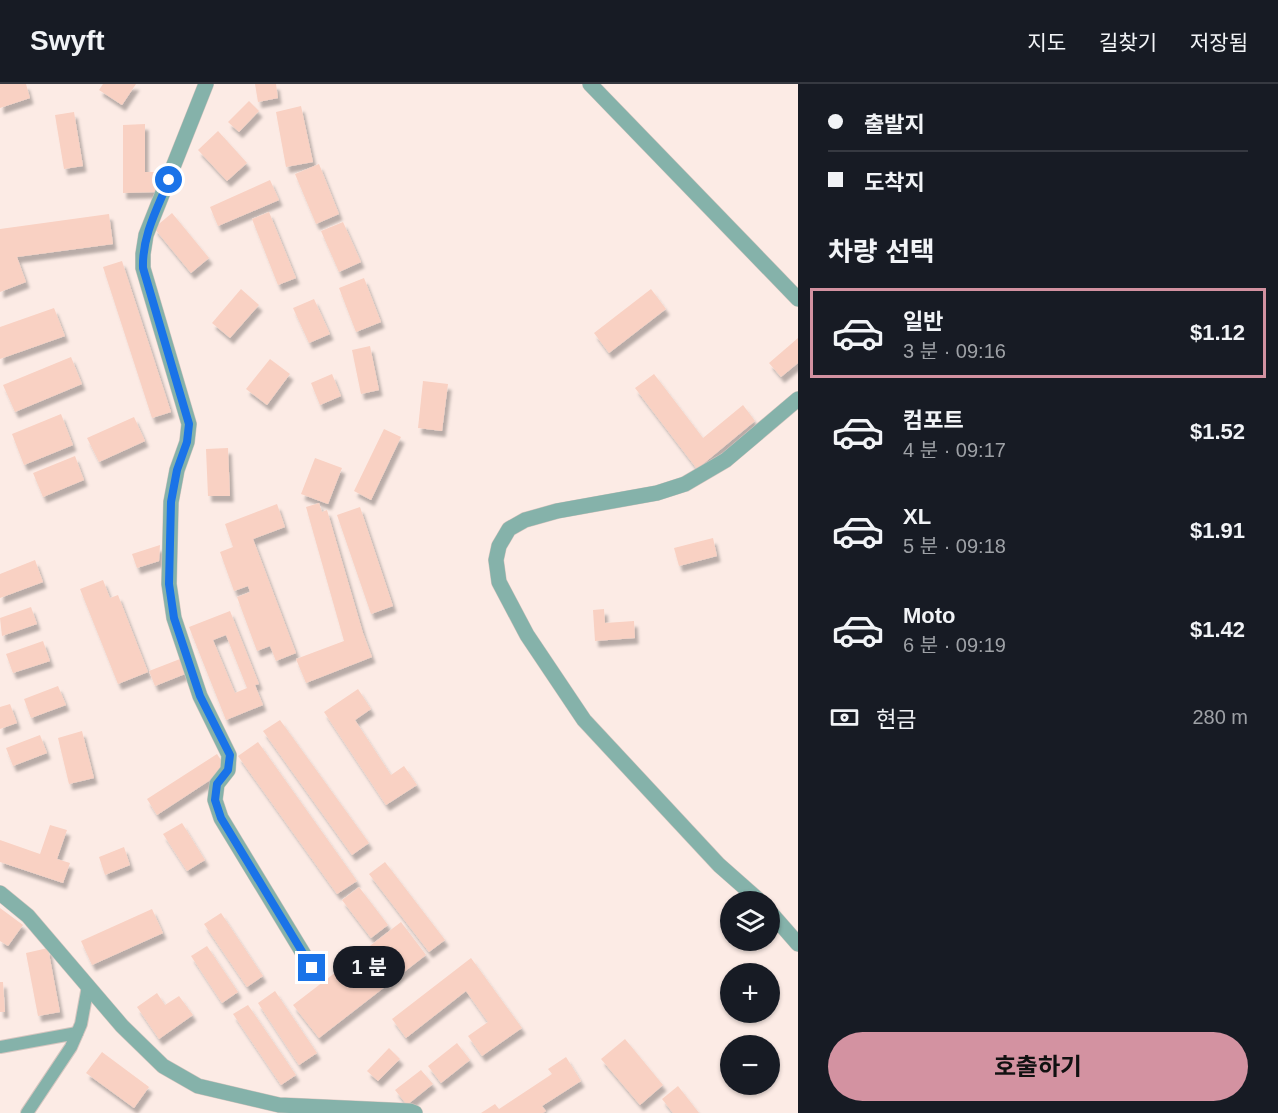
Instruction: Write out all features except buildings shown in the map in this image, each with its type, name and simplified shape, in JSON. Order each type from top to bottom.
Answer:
[{"type":"street","points":[[206,84],[146,235],[143,254],[143,268],[189,424],[187,442],[177,470],[171,502],[169,584],[174,618],[200,696],[230,755],[228,770],[217,784],[215,800],[221,818],[312,968]]},
{"type":"street","points":[[590,84],[798,299]]},
{"type":"street","points":[[749,891],[719,865],[584,720],[527,634],[499,582],[496,560],[499,546],[509,529],[525,520],[557,511],[657,493],[685,484],[726,460],[798,399]]},
{"type":"street","points":[[0,893],[28,916],[122,1026],[163,1066],[198,1086],[279,1106],[415,1113]]},
{"type":"street","points":[[780,923],[798,944]]},
{"type":"lane","points":[[27,1113],[77,1033],[81,1024],[88,986]]},
{"type":"lane","points":[[0,1047],[77,1033]]},
{"type":"route","points":[[169,180],[146,235],[143,268],[189,424],[187,442],[177,470],[171,502],[169,584],[174,618],[200,696],[230,755],[228,770],[217,784],[215,800],[221,818],[312,968]]}]
